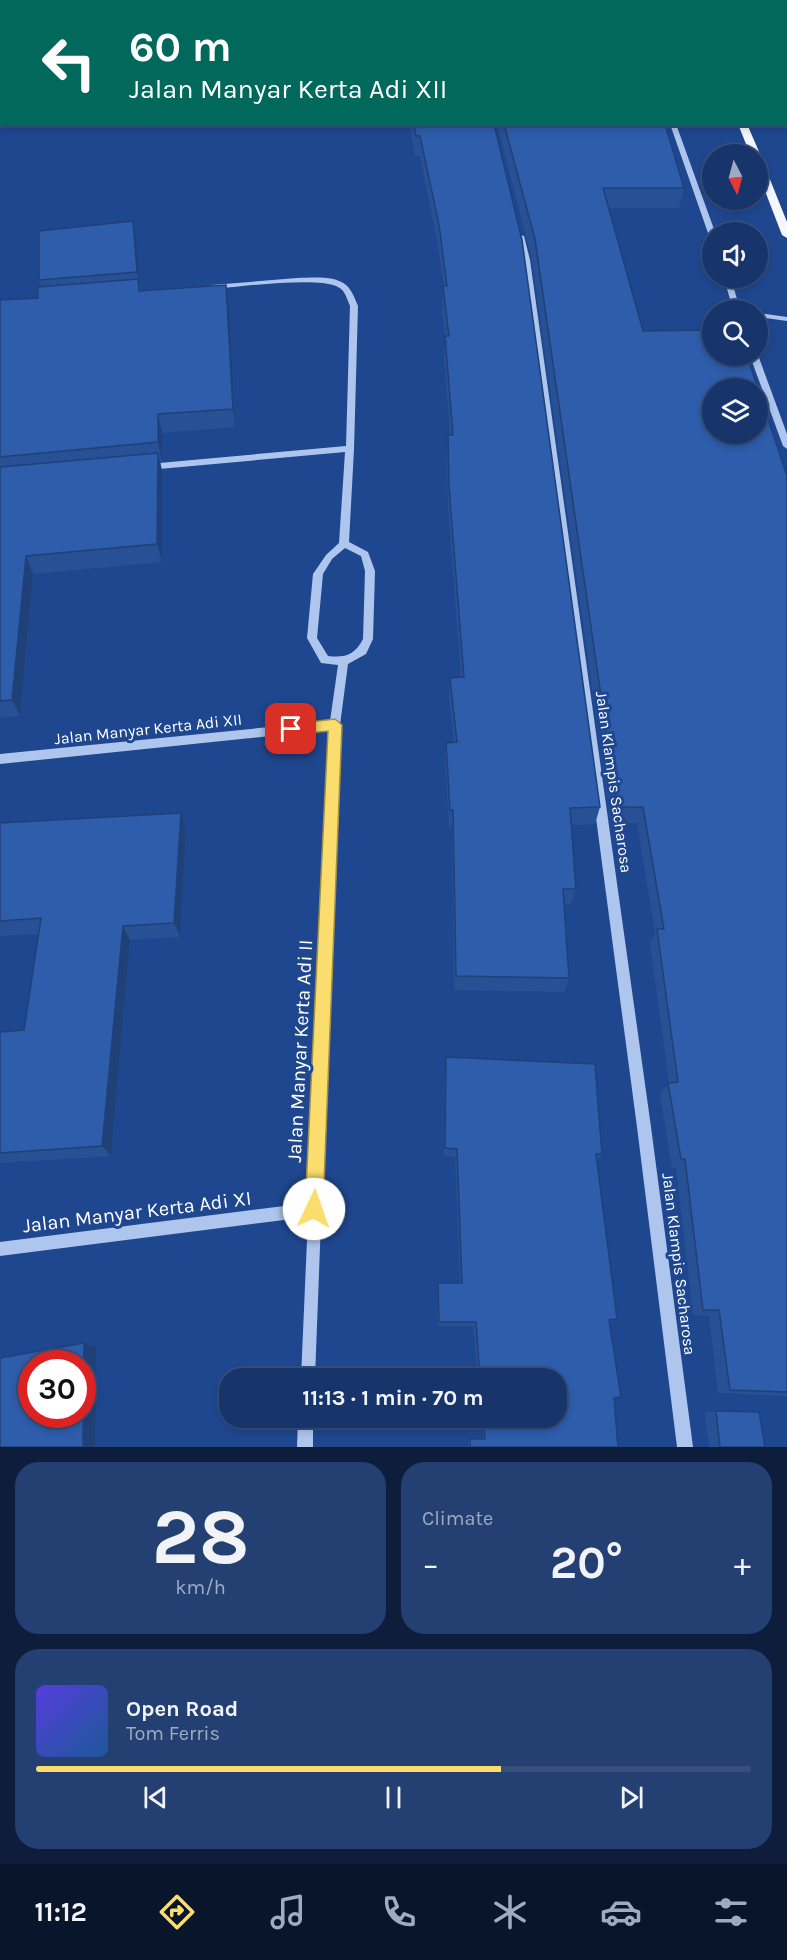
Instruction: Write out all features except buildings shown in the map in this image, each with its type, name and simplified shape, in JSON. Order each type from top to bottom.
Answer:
[{"type":"main road","points":[[743,126],[750,144]]},
{"type":"main road","points":[[768,187],[787,235]]},
{"type":"street","points":[[675,126],[708,222]]},
{"type":"street","name":"Jalan Klampis Sacharosa","points":[[518,226],[526,261],[686,1447]]},
{"type":"street","points":[[198,288],[311,280],[338,283],[347,290],[354,306],[351,449],[344,544],[329,557],[318,574],[312,638],[325,660],[343,662],[362,651],[368,639],[370,571],[365,554],[344,544]]},
{"type":"street","points":[[768,317],[787,320]]},
{"type":"street","points":[[758,366],[787,446]]},
{"type":"street","points":[[140,468],[351,449]]},
{"type":"street","name":"Jalan Manyar Kerta Adi II","points":[[308,1368],[335,725],[343,662]]},
{"type":"street","name":"Jalan Manyar Kerta Adi XII","points":[[0,759],[335,725]]},
{"type":"street","name":"Jalan Manyar Kerta Adi XI","points":[[0,1249],[314,1209]]},
{"type":"street","points":[[305,1447],[306,1428]]},
{"type":"route","points":[[291,729],[335,725],[314,1209]]}]
